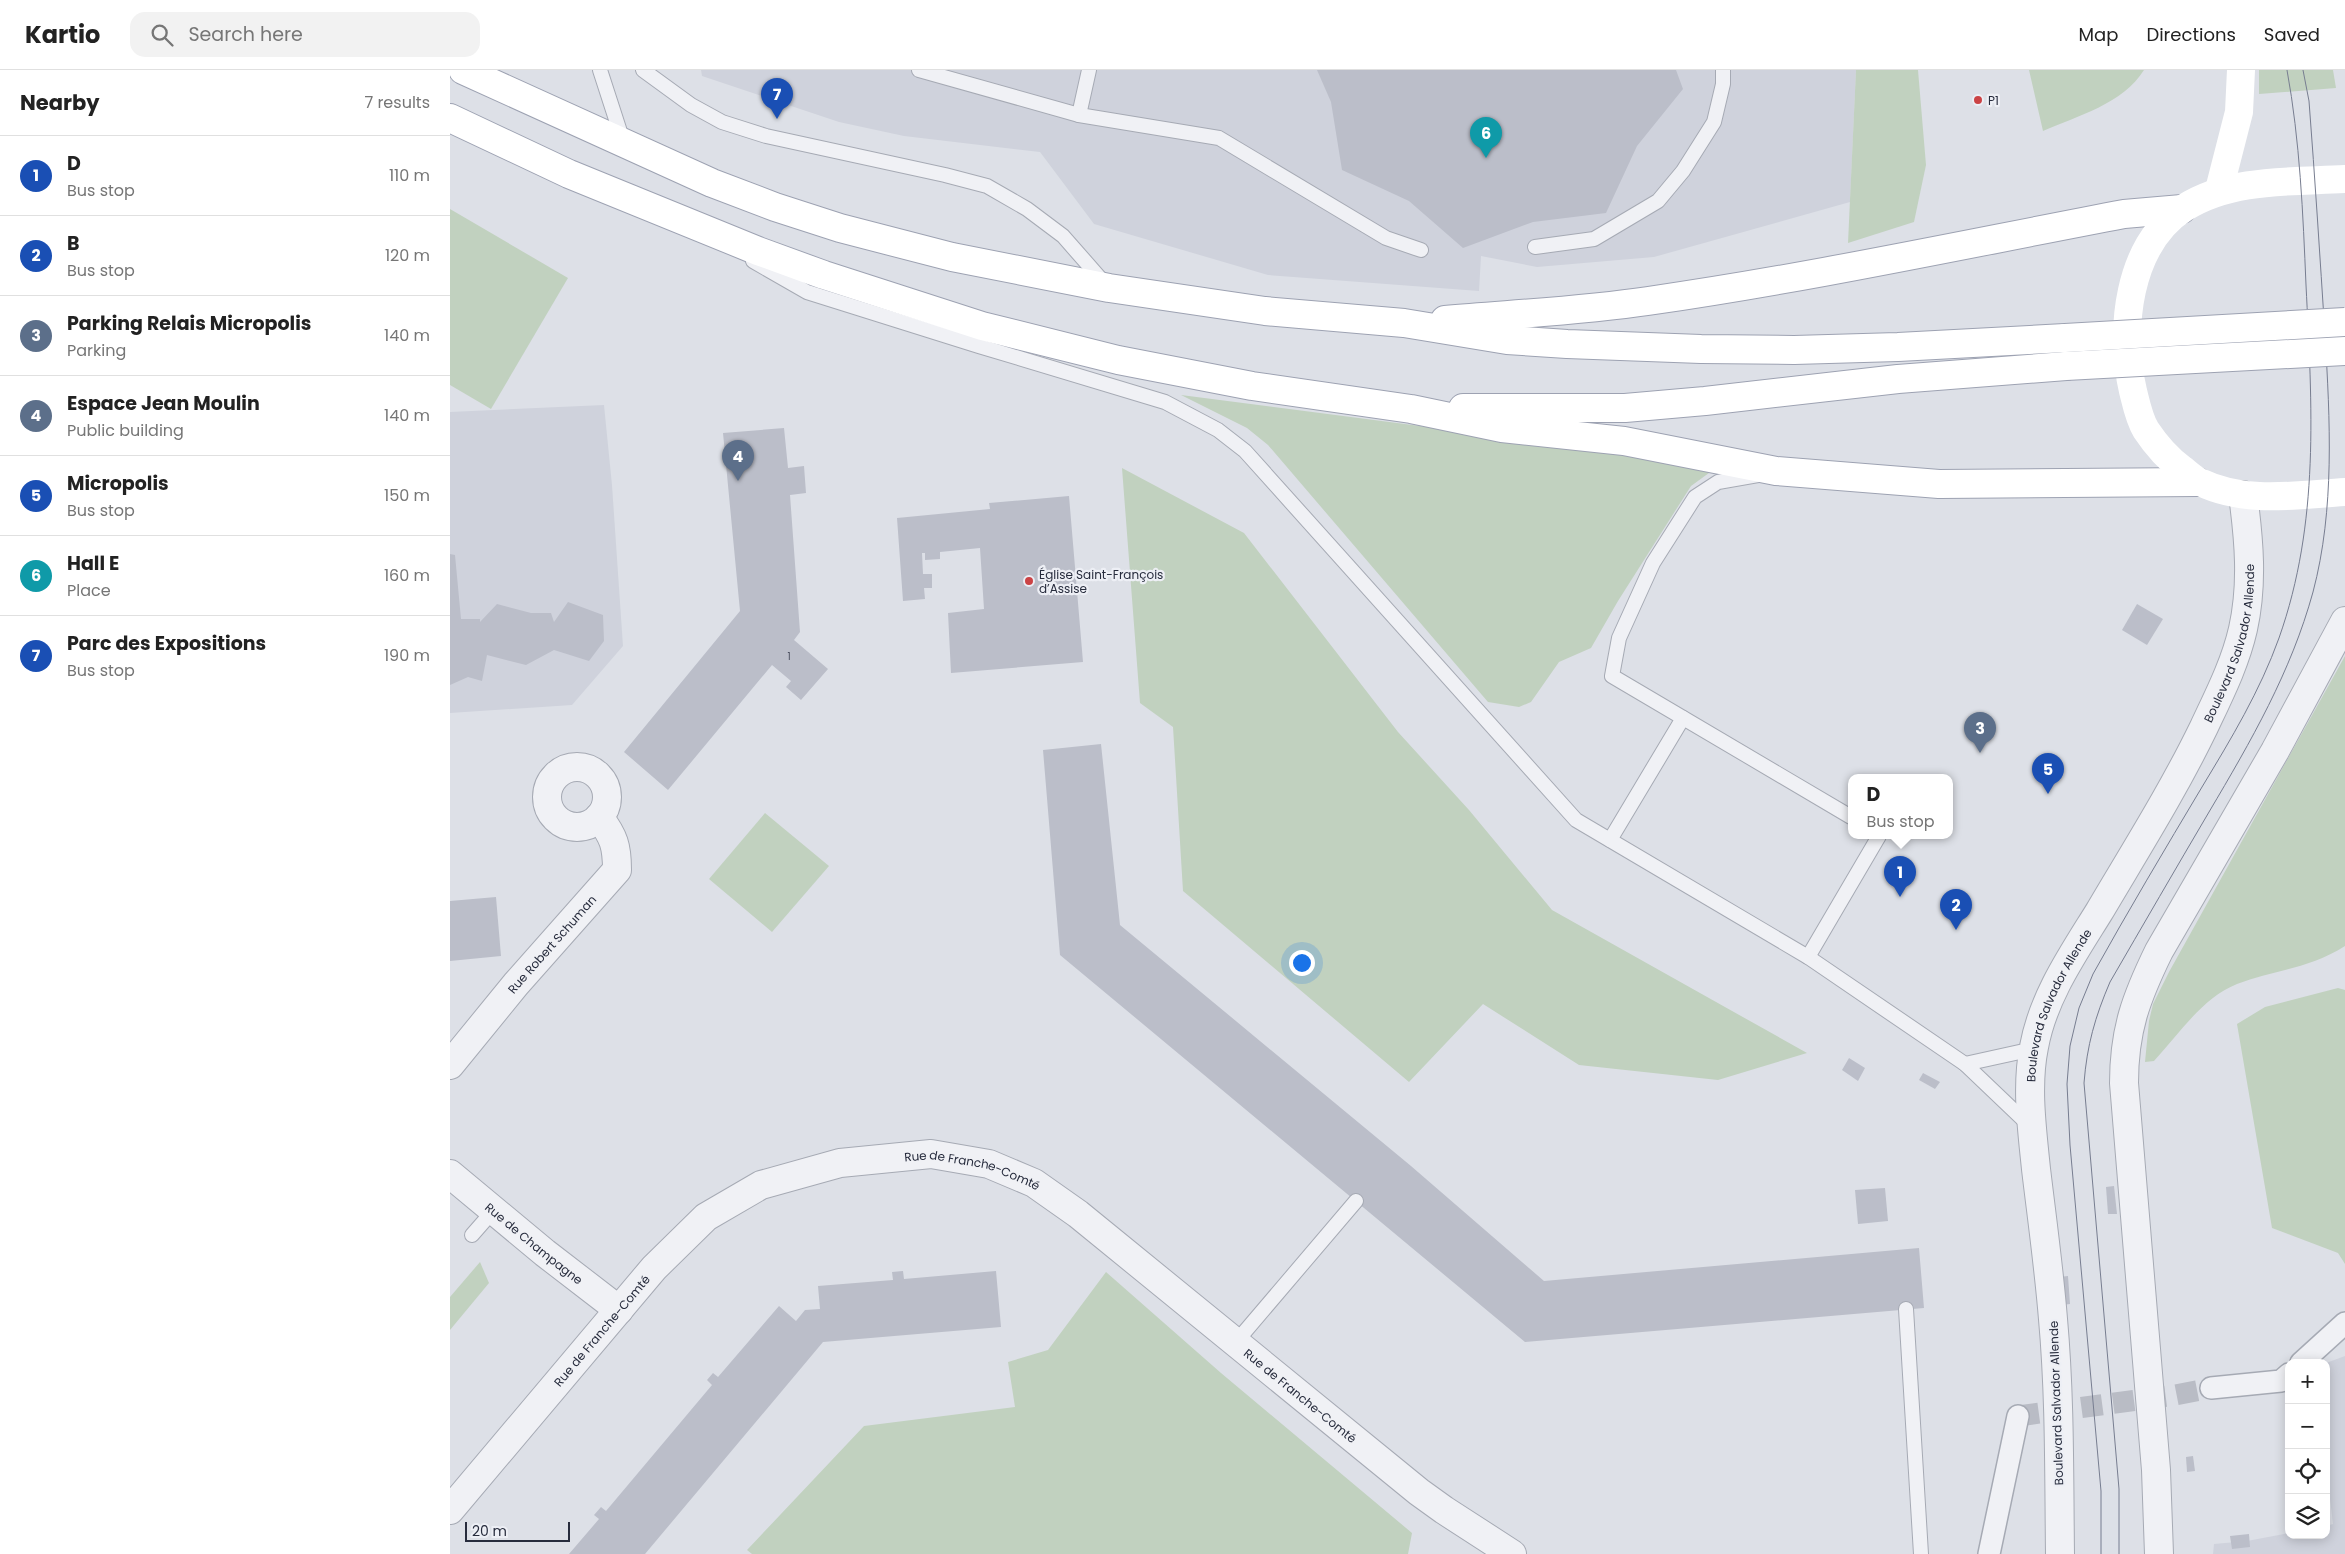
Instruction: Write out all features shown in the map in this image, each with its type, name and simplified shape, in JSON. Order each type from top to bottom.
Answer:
[{"type":"main road","points":[[463,70],[712,183],[840,228],[952,258],[1109,288],[1265,311],[1404,323],[1507,340],[1701,349],[1898,347],[2345,322]]},
{"type":"main road","points":[[2218,190],[2239,112],[2241,70]]},
{"type":"main road","points":[[450,118],[553,167],[693,226],[824,275],[982,326],[1050,344],[1185,374],[1318,397],[1411,410],[1502,428],[1624,441],[1776,471],[1939,484],[2198,482]]},
{"type":"main road","points":[[2345,179],[2243,185],[2218,190],[2182,209],[2163,227],[2136,272],[2130,295],[2126,331],[2128,369],[2136,403],[2145,428],[2166,456],[2198,482],[2220,490],[2243,495],[2276,497],[2345,492]]},
{"type":"main road","points":[[1404,323],[1579,310],[1648,301],[1757,284],[2124,214],[2182,209]]},
{"type":"main road","points":[[1411,410],[1625,408],[1898,379],[2066,366],[2345,351]]},
{"type":"street","name":"Boulevard Salvador Allende","points":[[2060,1554],[2057,1377],[2053,1319],[2032,1128],[2031,1084],[2033,1049],[2041,1015],[2062,973],[2158,813],[2191,753],[2235,660],[2243,628],[2249,589],[2250,545],[2243,495]]},
{"type":"street","points":[[2159,1554],[2156,1470],[2124,1083],[2124,1052],[2131,1015],[2143,982],[2159,951],[2275,751],[2345,621]]},
{"type":"street","name":"Rue Robert Schuman","points":[[450,1065],[516,984],[618,870],[617,847],[610,831],[599,817]]},
{"type":"street","name":"Rue de Franche-Comté","points":[[450,1510],[654,1268],[706,1217],[761,1186],[840,1162],[931,1154],[989,1164],[1034,1183],[1078,1214],[1419,1492],[1512,1554]]},
{"type":"street","name":"Rue de Champagne","points":[[450,1174],[619,1310]]},
{"type":"street","points":[[2305,1359],[2345,1323]]},
{"type":"street","points":[[2211,1388],[2281,1382],[2285,1378]]},
{"type":"street","points":[[1989,1554],[2018,1416]]},
{"type":"lane","points":[[600,70],[623,141]]},
{"type":"lane","points":[[643,70],[691,106],[722,122],[766,136],[987,186],[1027,209],[1063,236],[1109,288]]},
{"type":"lane","points":[[919,70],[1079,115],[1220,138],[1386,238],[1421,250]]},
{"type":"lane","points":[[1079,115],[1089,70]]},
{"type":"lane","points":[[1535,247],[1594,238],[1658,201],[1683,170],[1714,122],[1723,84],[1723,70]]},
{"type":"lane","points":[[693,226],[807,292],[1165,402],[1218,430],[1245,450],[1576,820],[1808,957],[1965,1064],[2032,1128]]},
{"type":"lane","points":[[1776,471],[1718,482],[1695,497],[1653,563],[1619,638],[1612,676],[1848,815]]},
{"type":"lane","points":[[1610,840],[1682,718]]},
{"type":"lane","points":[[1808,957],[1877,839]]},
{"type":"lane","points":[[1965,1064],[2033,1049]]},
{"type":"lane","points":[[1236,1342],[1356,1202]]},
{"type":"lane","points":[[472,1235],[493,1210]]},
{"type":"lane","points":[[1906,1309],[1921,1554]]},
{"type":"shaded area","points":[[701,70],[1856,70],[1850,202],[1654,257],[1537,267],[1481,256],[1479,291],[1268,275],[1094,224],[1040,152],[904,136],[839,122],[702,76]]},
{"type":"shaded area","points":[[604,405],[612,485],[623,646],[572,705],[450,713],[450,412]]},
{"type":"shaded area","points":[[2345,1356],[2345,1554],[2213,1554],[2214,1544],[2247,1541],[2285,1534],[2285,1539],[2330,1539],[2330,1525],[2333,1524],[2330,1499],[2330,1362]]},
{"type":"green space","points":[[1856,70],[1918,70],[1926,165],[1914,222],[1848,243]]},
{"type":"green space","points":[[2029,70],[2144,70],[2135,82],[2112,100],[2098,108],[2043,131]]},
{"type":"green space","points":[[2259,70],[2333,70],[2336,88],[2259,94]]},
{"type":"green space","points":[[450,209],[568,278],[491,409],[450,385]]},
{"type":"green space","points":[[1181,395],[1720,465],[1691,486],[1618,601],[1591,648],[1559,662],[1531,702],[1519,707],[1488,702],[1268,445],[1247,428]]},
{"type":"green space","points":[[1122,468],[1244,533],[1398,732],[1469,810],[1552,910],[1807,1053],[1718,1080],[1579,1065],[1483,1004],[1409,1082],[1183,891],[1173,727],[1140,703]]},
{"type":"green space","points":[[2345,656],[2345,946],[2318,960],[2251,979],[2224,990],[2202,1007],[2154,1061],[2145,1062],[2149,1021],[2153,1004]]},
{"type":"green space","points":[[765,813],[829,866],[772,932],[709,879]]},
{"type":"green space","points":[[2338,988],[2345,990],[2345,1264],[2338,1253],[2272,1228],[2237,1024],[2265,1007]]},
{"type":"green space","points":[[480,1262],[489,1283],[450,1330],[450,1297]]},
{"type":"green space","points":[[1106,1272],[1221,1373],[1412,1533],[1408,1554],[752,1554],[747,1550],[864,1426],[1015,1407],[1008,1362],[1048,1350]]},
{"type":"building","points":[[1317,70],[1676,70],[1683,89],[1637,146],[1606,213],[1533,222],[1463,248],[1409,201],[1342,170],[1331,102]]},
{"type":"building","points":[[784,428],[788,468],[804,466],[806,493],[790,495],[800,632],[794,640],[828,669],[801,700],[786,687],[791,681],[772,665],[668,790],[624,752],[740,611],[723,433]]},
{"type":"building","name":"Église Saint-François d’Assise","points":[[1069,496],[1083,662],[951,673],[948,613],[984,609],[980,548],[940,552],[940,559],[925,560],[925,553],[922,553],[923,574],[932,574],[932,588],[924,588],[925,599],[903,601],[897,518],[990,509],[989,503]]},
{"type":"building","points":[[450,554],[455,555],[461,619],[480,619],[480,622],[497,604],[531,613],[551,613],[554,622],[568,602],[603,615],[604,641],[589,661],[554,650],[526,665],[487,655],[482,681],[468,677],[450,685]]},
{"type":"building","points":[[2137,604],[2163,619],[2147,645],[2122,630]]},
{"type":"building","points":[[1101,744],[1120,925],[1411,1166],[1544,1281],[1919,1248],[1924,1308],[1525,1342],[1060,955],[1043,750]]},
{"type":"building","points":[[496,897],[501,956],[450,961],[450,901]]},
{"type":"building","points":[[1849,1058],[1865,1068],[1858,1081],[1842,1070]]},
{"type":"building","points":[[1923,1073],[1940,1082],[1935,1089],[1919,1080]]},
{"type":"building","points":[[2114,1186],[2117,1214],[2108,1214],[2106,1187]]},
{"type":"building","points":[[1885,1188],[1888,1221],[1858,1224],[1855,1190]]},
{"type":"building","points":[[903,1271],[904,1279],[996,1271],[1001,1327],[823,1342],[645,1554],[569,1554],[599,1519],[594,1515],[601,1507],[606,1511],[712,1385],[707,1380],[713,1373],[718,1377],[779,1306],[796,1321],[805,1310],[820,1309],[818,1286],[893,1280],[892,1272]]},
{"type":"building","points":[[2068,1276],[2070,1304],[2062,1305],[2059,1277]]},
{"type":"building","points":[[2193,1456],[2195,1471],[2187,1472],[2186,1457]]},
{"type":"building","points":[[2249,1534],[2250,1547],[2232,1549],[2230,1536]]},
{"type":"tunnel","points":[[2018,1416],[2175,1395],[2211,1388]]},
{"type":"tram line","points":[[2101,1554],[2101,1491],[2070,1145],[2067,1084],[2070,1046],[2079,1008],[2093,974],[2244,714],[2271,658],[2292,594],[2301,551],[2307,507],[2311,419],[2302,204],[2295,124],[2287,70]]},
{"type":"tram line","points":[[2119,1554],[2119,1489],[2084,1083],[2085,1069],[2092,1031],[2110,982],[2240,759],[2282,678],[2304,622],[2320,561],[2328,497],[2328,399],[2309,101],[2303,70]]},
{"type":"place","name":"P1","points":[[1978,100]]},
{"type":"place","name":"Parc des Expositions","points":[[777,119]]},
{"type":"place","name":"Hall E","points":[[1486,158]]},
{"type":"place","name":"Espace Jean Moulin","points":[[738,481]]},
{"type":"place","name":"Église Saint-François d’Assise","points":[[1029,581]]},
{"type":"place","name":"Parking Relais Micropolis","points":[[1980,753]]},
{"type":"place","name":"Micropolis","points":[[2048,794]]},
{"type":"place","name":"D","points":[[1900,897]]},
{"type":"place","name":"B","points":[[1956,930]]}]
